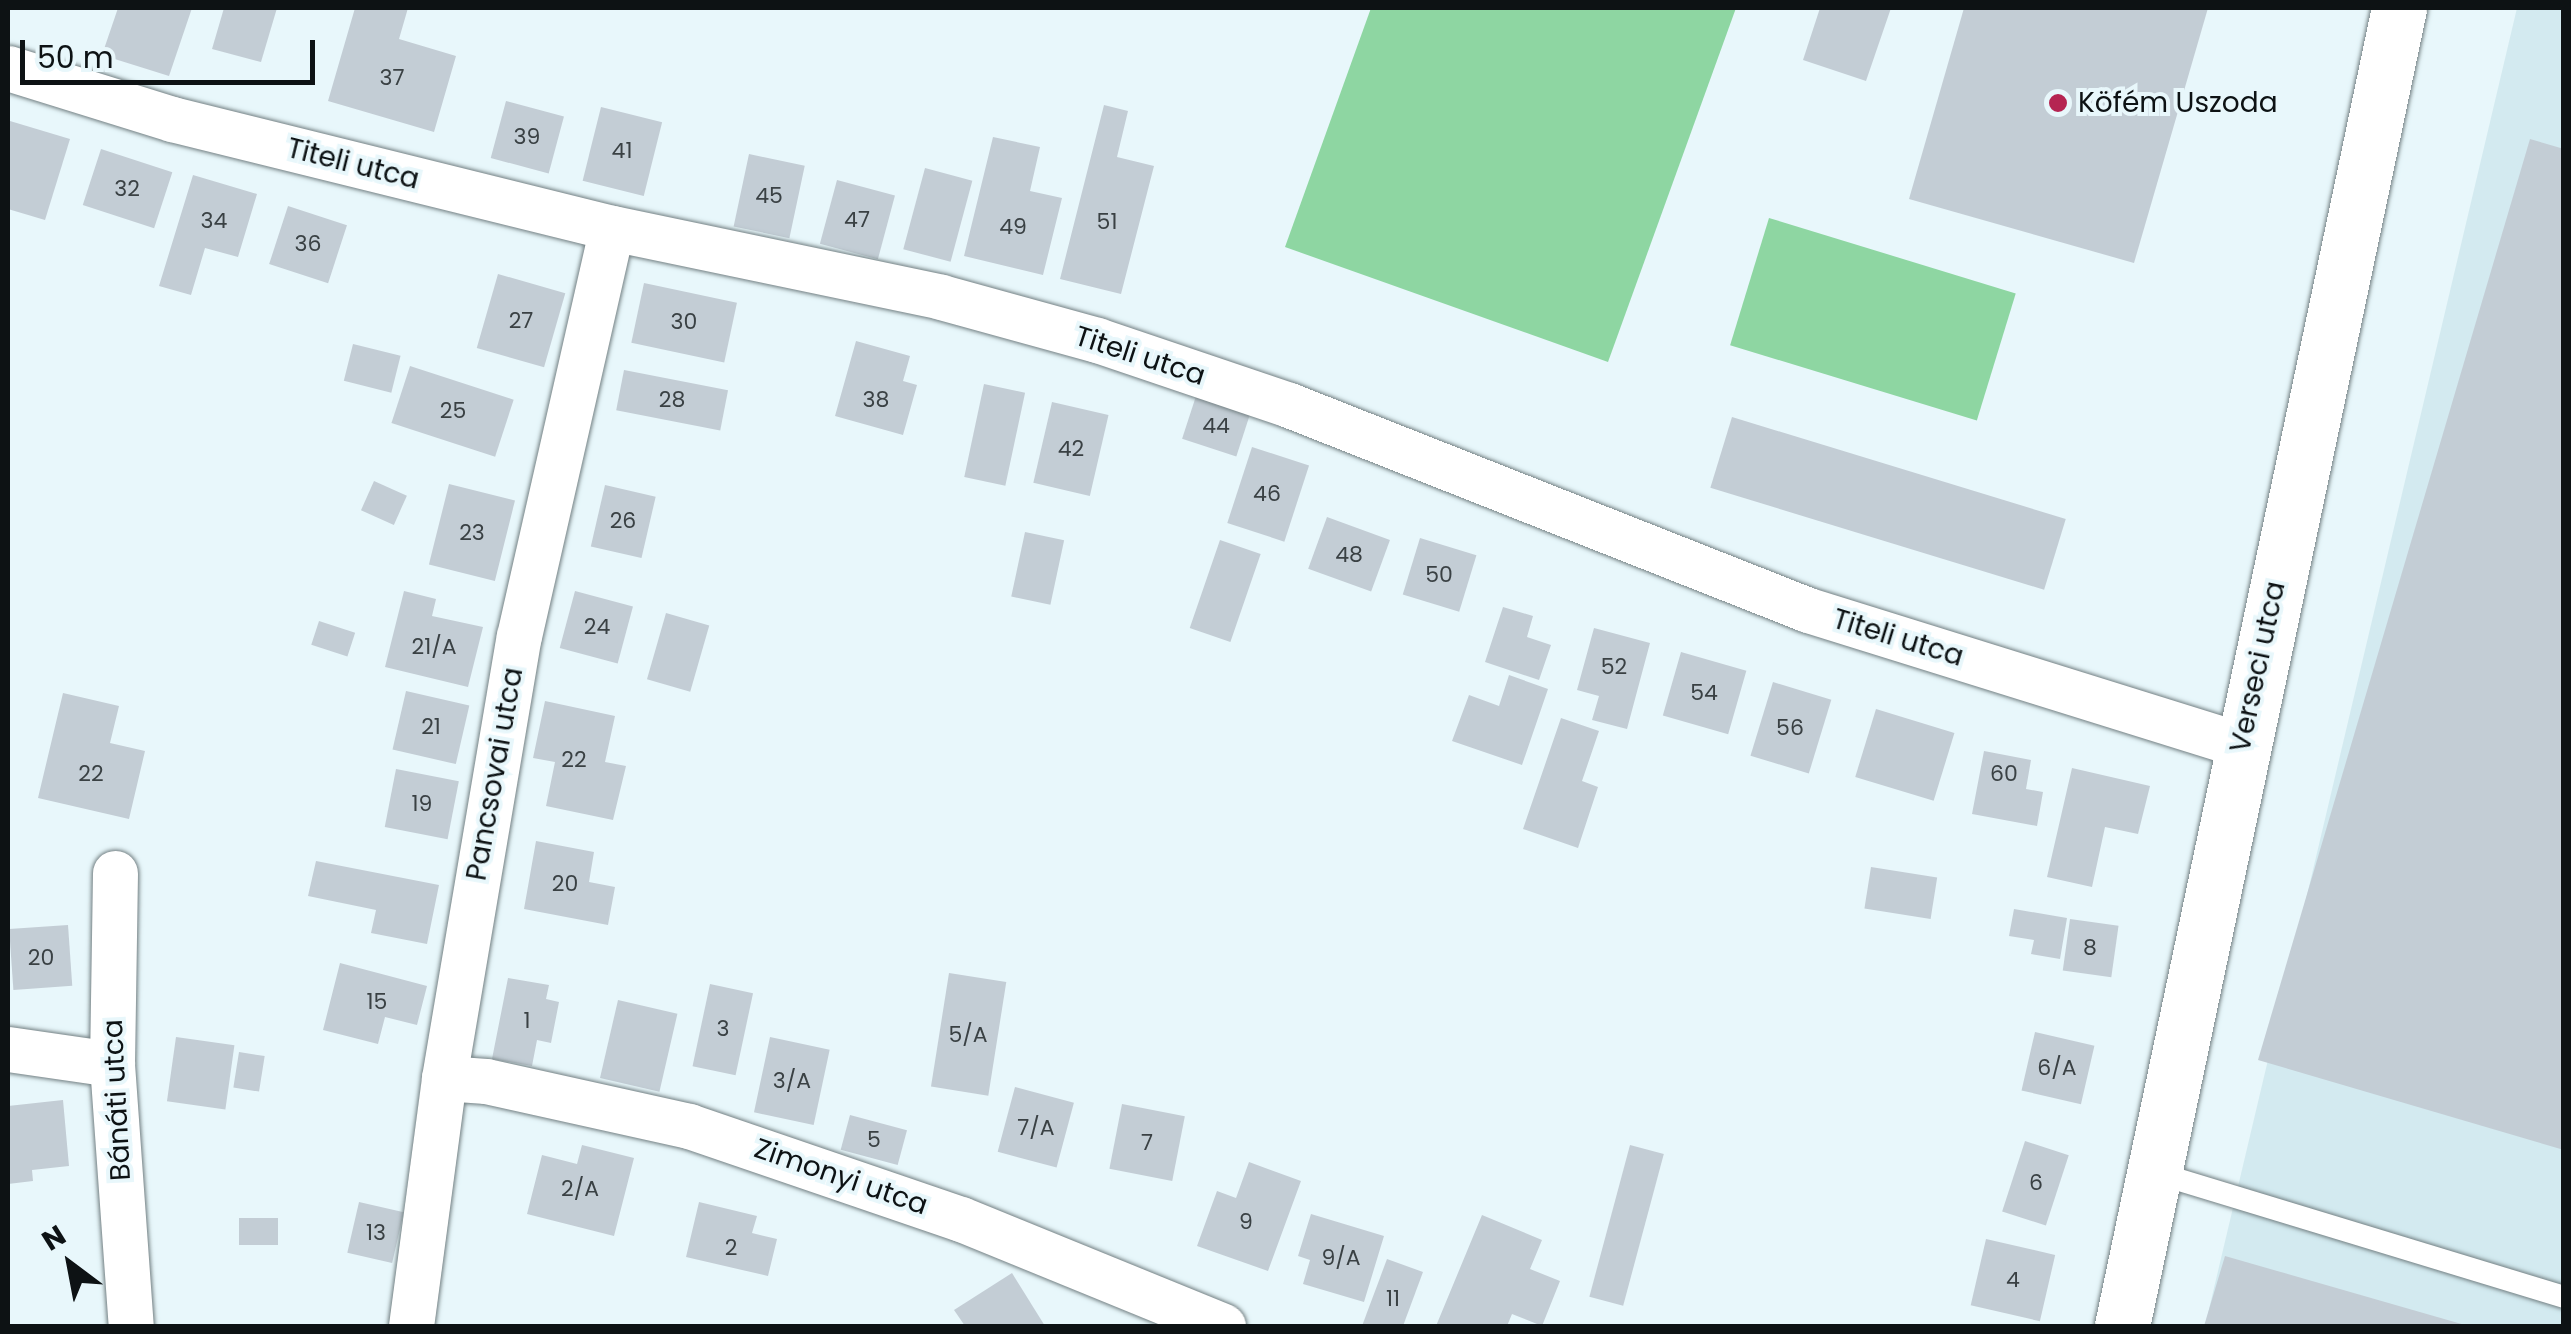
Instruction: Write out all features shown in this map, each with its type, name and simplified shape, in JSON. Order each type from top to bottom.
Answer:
[{"type":"street","name":"Verseci utca","points":[[2122,1326],[2150,1172],[2399,8]]},
{"type":"street","name":"Titeli utca","points":[[8,68],[172,120],[612,228],[940,296],[1097,340],[1289,405],[1808,610],[2241,746]]},
{"type":"street","name":"Pancsovai utca","points":[[411,1326],[444,1078],[519,636],[612,228]]},
{"type":"street","name":"Bánáti utca","points":[[114,873],[112,1064],[131,1326]]},
{"type":"street","points":[[8,1049],[112,1064]]},
{"type":"street","name":"Zimonyi utca","points":[[444,1078],[486,1081],[689,1126],[961,1219],[1215,1325]]},
{"type":"lane","points":[[2150,1172],[2564,1296]]},
{"type":"shaded area","points":[[2517,8],[2563,8],[2563,1326],[2205,1326]]},
{"type":"green space","points":[[1371,8],[1736,8],[1608,362],[1285,247]]},
{"type":"green space","points":[[1769,218],[2016,293],[1977,421],[1730,345]]},
{"type":"building","points":[[118,8],[192,8],[169,76],[102,55]]},
{"type":"building","points":[[224,8],[277,8],[261,62],[212,49]]},
{"type":"building","points":[[355,8],[408,8],[399,39],[456,56],[434,132],[328,101]]},
{"type":"building","points":[[1820,8],[1891,8],[1866,81],[1803,60]]},
{"type":"building","name":"Köfém Uszoda","points":[[1964,8],[2208,8],[2134,263],[1909,199]]},
{"type":"building","points":[[506,101],[564,117],[549,174],[491,158]]},
{"type":"building","points":[[1104,105],[1128,111],[1117,157],[1154,166],[1121,294],[1060,279]]},
{"type":"building","points":[[601,107],[662,122],[644,196],[583,181]]},
{"type":"building","points":[[10,121],[70,139],[45,220],[8,209]]},
{"type":"building","points":[[993,137],[1040,147],[1030,191],[1062,198],[1043,275],[964,256]]},
{"type":"building","points":[[2530,139],[2564,149],[2564,1150],[2258,1060]]},
{"type":"building","points":[[101,149],[172,172],[154,228],[83,205]]},
{"type":"building","points":[[749,154],[805,166],[789,238],[734,226]]},
{"type":"building","points":[[925,168],[972,181],[951,262],[903,249]]},
{"type":"building","points":[[193,175],[257,194],[238,257],[205,248],[191,295],[159,286]]},
{"type":"building","points":[[837,180],[895,196],[878,259],[820,244]]},
{"type":"building","points":[[288,206],[347,225],[328,283],[269,264]]},
{"type":"building","points":[[498,274],[565,293],[544,367],[477,348]]},
{"type":"building","points":[[644,283],[737,303],[724,362],[631,343]]},
{"type":"building","points":[[856,341],[910,356],[903,381],[917,385],[903,435],[835,416]]},
{"type":"building","points":[[353,344],[401,356],[391,393],[344,381]]},
{"type":"building","points":[[410,366],[514,400],[495,457],[391,423]]},
{"type":"building","points":[[624,370],[728,390],[720,430],[616,410]]},
{"type":"building","points":[[984,384],[1025,393],[1005,486],[964,477]]},
{"type":"building","points":[[1196,396],[1250,414],[1236,456],[1182,439]]},
{"type":"building","points":[[1052,402],[1109,415],[1090,496],[1033,483]]},
{"type":"building","points":[[1732,417],[2066,519],[2044,590],[1710,488]]},
{"type":"building","points":[[1252,447],[1309,466],[1284,542],[1227,523]]},
{"type":"building","points":[[374,481],[407,496],[394,525],[361,510]]},
{"type":"building","points":[[449,484],[515,500],[495,581],[429,565]]},
{"type":"building","points":[[605,485],[656,497],[641,558],[591,546]]},
{"type":"building","points":[[1327,517],[1390,540],[1371,592],[1308,569]]},
{"type":"building","points":[[1025,532],[1064,540],[1050,605],[1011,597]]},
{"type":"building","points":[[1420,538],[1476,555],[1459,612],[1403,594]]},
{"type":"building","points":[[1220,540],[1261,554],[1230,642],[1190,628]]},
{"type":"building","points":[[404,591],[436,599],[432,616],[483,627],[468,687],[385,667]]},
{"type":"building","points":[[575,591],[633,607],[618,664],[560,648]]},
{"type":"building","points":[[1503,607],[1533,616],[1527,637],[1551,645],[1539,680],[1485,662]]},
{"type":"building","points":[[666,613],[709,625],[690,692],[647,679]]},
{"type":"building","points":[[319,621],[355,633],[347,657],[311,645]]},
{"type":"building","points":[[1594,628],[1650,643],[1627,729],[1592,720],[1599,696],[1577,690]]},
{"type":"building","points":[[1681,652],[1746,671],[1728,734],[1663,715]]},
{"type":"building","points":[[1509,675],[1548,689],[1522,765],[1452,741],[1469,695],[1499,706]]},
{"type":"building","points":[[1773,682],[1831,700],[1809,773],[1750,756]]},
{"type":"building","points":[[406,691],[469,706],[456,764],[393,749]]},
{"type":"building","points":[[63,693],[119,706],[110,743],[145,751],[129,819],[38,798]]},
{"type":"building","points":[[545,701],[615,716],[605,762],[626,766],[613,820],[546,806],[555,762],[533,758]]},
{"type":"building","points":[[1876,709],[1954,733],[1934,801],[1855,777]]},
{"type":"building","points":[[1561,718],[1599,731],[1582,781],[1598,787],[1578,848],[1523,829]]},
{"type":"building","points":[[1984,751],[2031,760],[2026,789],[2043,792],[2037,826],[1972,814]]},
{"type":"building","points":[[2072,768],[2150,786],[2138,834],[2105,827],[2092,887],[2047,877]]},
{"type":"building","points":[[396,769],[459,781],[448,839],[385,827]]},
{"type":"building","points":[[536,841],[594,852],[589,882],[615,887],[608,925],[524,909]]},
{"type":"building","points":[[316,861],[439,885],[427,944],[371,933],[376,910],[308,896]]},
{"type":"building","points":[[1871,867],[1937,877],[1931,919],[1864,908]]},
{"type":"building","points":[[2014,909],[2067,918],[2060,959],[2031,954],[2034,940],[2009,936]]},
{"type":"building","points":[[2070,919],[2119,926],[2111,977],[2063,970]]},
{"type":"building","points":[[68,925],[72,986],[13,990],[9,929]]},
{"type":"building","points":[[340,963],[427,986],[417,1025],[385,1017],[378,1044],[323,1030]]},
{"type":"building","points":[[949,973],[1006,982],[988,1096],[931,1087]]},
{"type":"building","points":[[508,978],[549,985],[546,999],[559,1002],[551,1043],[537,1040],[532,1066],[492,1059]]},
{"type":"building","points":[[710,984],[753,993],[736,1075],[693,1066]]},
{"type":"building","points":[[618,1000],[677,1014],[659,1092],[600,1078]]},
{"type":"building","points":[[2035,1032],[2094,1046],[2081,1104],[2022,1090]]},
{"type":"building","points":[[176,1037],[234,1045],[225,1110],[167,1101]]},
{"type":"building","points":[[770,1037],[830,1050],[814,1125],[754,1112]]},
{"type":"building","points":[[239,1052],[265,1056],[259,1092],[233,1088]]},
{"type":"building","points":[[1015,1087],[1074,1103],[1057,1168],[998,1152]]},
{"type":"building","points":[[63,1100],[69,1166],[32,1170],[33,1181],[8,1184],[8,1106]]},
{"type":"building","points":[[1122,1104],[1185,1116],[1172,1181],[1109,1169]]},
{"type":"building","points":[[850,1115],[907,1130],[898,1165],[841,1150]]},
{"type":"building","points":[[2025,1141],[2069,1155],[2046,1226],[2002,1211]]},
{"type":"building","points":[[582,1145],[634,1158],[614,1236],[527,1214],[542,1155],[577,1164]]},
{"type":"building","points":[[1630,1145],[1664,1154],[1623,1306],[1589,1297]]},
{"type":"building","points":[[1249,1162],[1301,1181],[1268,1271],[1197,1246],[1217,1191],[1236,1198]]},
{"type":"building","points":[[359,1202],[404,1212],[392,1263],[347,1253]]},
{"type":"building","points":[[699,1202],[757,1216],[752,1233],[777,1239],[768,1276],[686,1257]]},
{"type":"building","points":[[1311,1214],[1384,1236],[1364,1302],[1303,1284],[1310,1260],[1298,1256]]},
{"type":"building","points":[[1482,1215],[1542,1240],[1530,1269],[1560,1281],[1542,1326],[1512,1314],[1507,1326],[1436,1326]]},
{"type":"building","points":[[239,1218],[278,1218],[278,1245],[239,1245]]},
{"type":"building","points":[[1986,1239],[2055,1255],[2040,1321],[1971,1305]]},
{"type":"building","points":[[2225,1256],[2465,1325],[2204,1326]]},
{"type":"building","points":[[1387,1259],[1423,1272],[1403,1326],[1362,1326]]},
{"type":"building","points":[[1012,1273],[1045,1326],[965,1326],[954,1310]]},
{"type":"place","name":"Köfém Uszoda","points":[[2058,103]]}]
